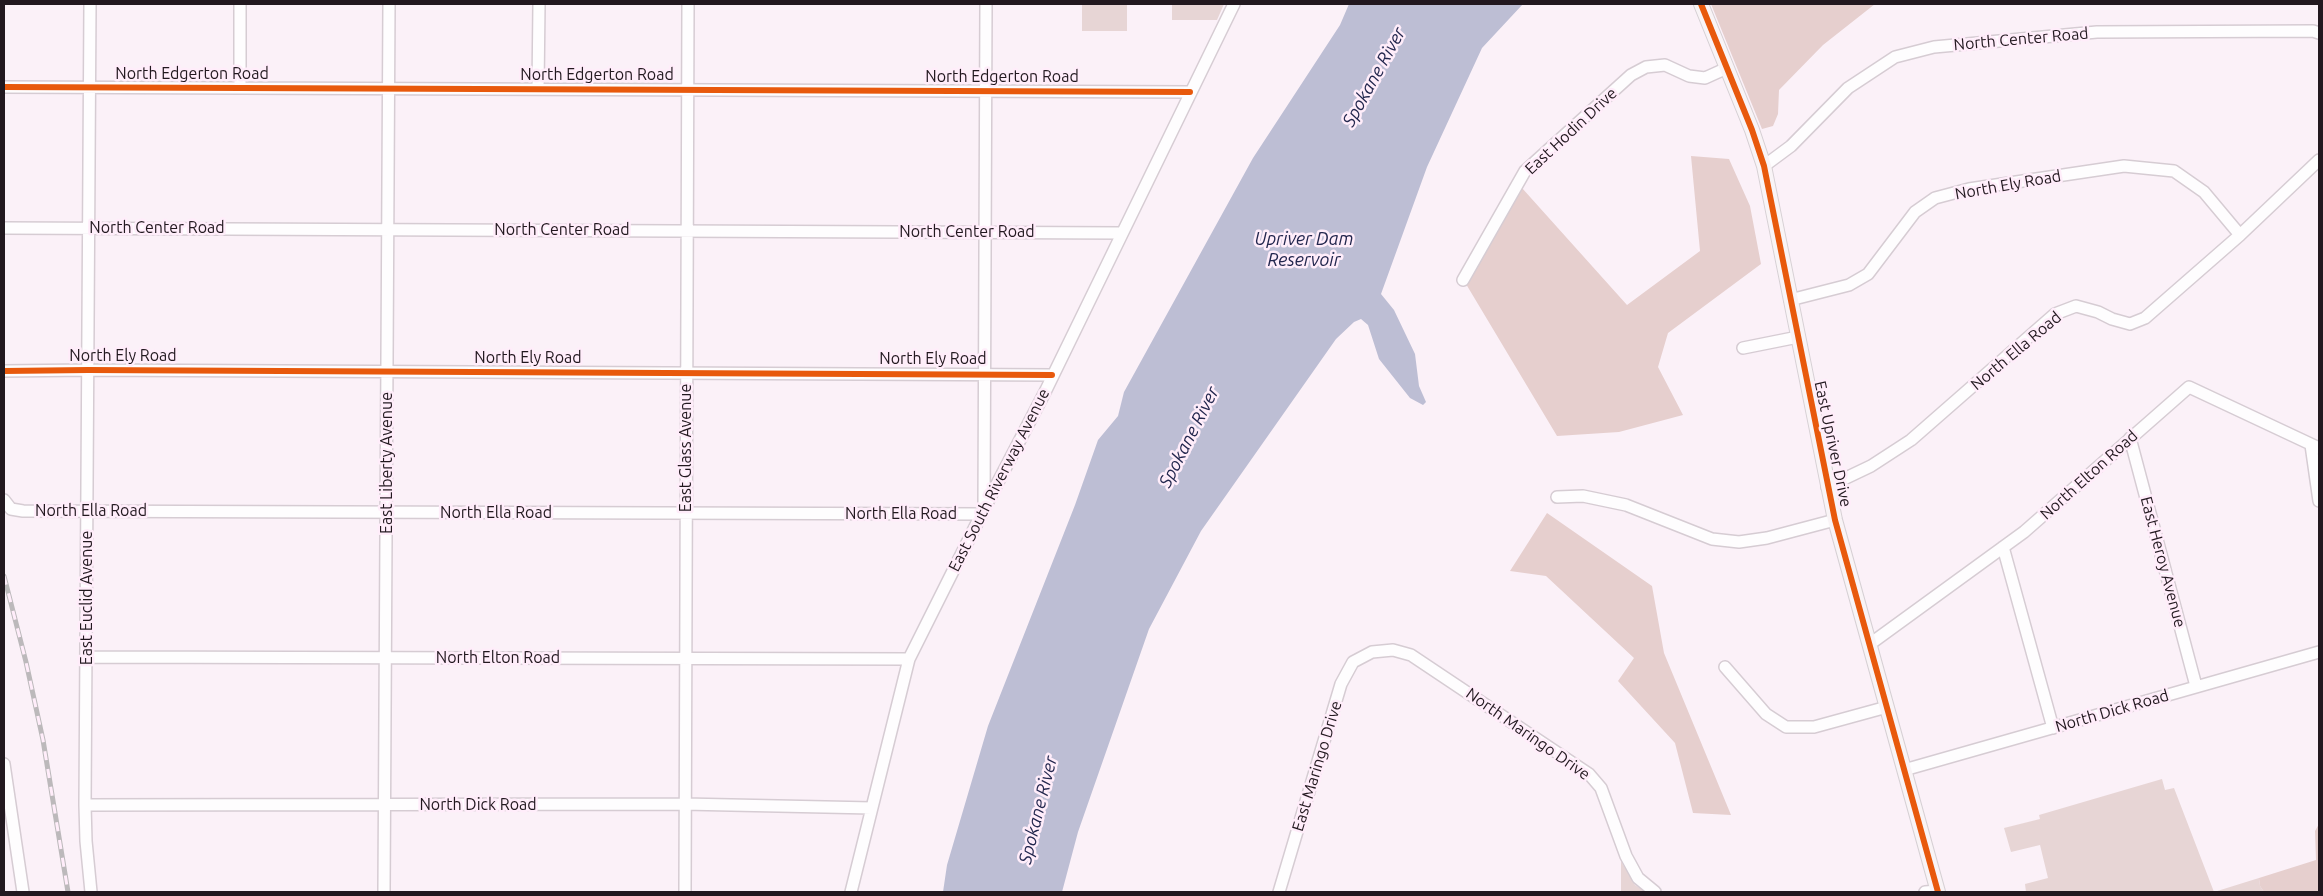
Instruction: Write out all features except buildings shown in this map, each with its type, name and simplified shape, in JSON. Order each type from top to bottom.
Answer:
[{"type":"main road","name":"East Upriver Drive","points":[[1701,4],[1752,130],[1764,166],[1835,520],[1904,770],[1933,892]]},
{"type":"street","name":"East Euclid Avenue","points":[[90,4],[85,805],[91,892]]},
{"type":"street","points":[[240,4],[240,88]]},
{"type":"street","name":"East Liberty Avenue","points":[[384,892],[389,4]]},
{"type":"street","points":[[538,89],[539,4]]},
{"type":"street","name":"East Glass Avenue","points":[[684,892],[688,4]]},
{"type":"street","points":[[983,512],[986,4]]},
{"type":"street","name":"East South Riverway Avenue","points":[[851,892],[909,660],[1052,375],[1234,4]]},
{"type":"street","name":"North Center Road","points":[[1764,166],[1792,146],[1848,88],[1895,57],[1934,47],[2097,32],[2313,31],[2319,33]]},
{"type":"street","name":"East Hodin Drive","points":[[1463,280],[1525,171],[1631,75],[1646,67],[1665,65],[1689,76],[1705,78],[1727,68]]},
{"type":"street","name":"North Edgerton Road","points":[[4,87],[1190,92]]},
{"type":"street","name":"North Ella Road","points":[[1828,487],[1872,466],[1911,440],[2055,314],[2076,306],[2098,312],[2112,320],[2130,324],[2145,318],[2240,235],[2319,160]]},
{"type":"street","name":"North Ely Road","points":[[1790,300],[1850,285],[1868,274],[1915,212],[1935,198],[1969,189],[2124,166],[2174,171],[2204,192],[2240,235]]},
{"type":"street","name":"North Center Road","points":[[4,228],[1121,234]]},
{"type":"street","points":[[1743,348],[1798,337]]},
{"type":"street","name":"North Ely Road","points":[[4,371],[984,373],[1052,375]]},
{"type":"street","name":"North Elton Road","points":[[1870,644],[2044,515],[2189,387],[2315,446]]},
{"type":"street","name":"East Heroy Avenue","points":[[2130,438],[2196,686]]},
{"type":"street","points":[[2315,446],[2319,501]]},
{"type":"street","points":[[1557,497],[1583,496],[1626,505],[1712,539],[1739,542],[1767,538],[1835,520]]},
{"type":"street","name":"North Ella Road","points":[[7,504],[24,512],[983,512]]},
{"type":"street","points":[[2003,547],[2053,728]]},
{"type":"street","name":"North Maringo Drive","points":[[1372,652],[1393,650],[1411,655],[1589,774],[1601,788],[1626,856],[1638,878],[1655,892]]},
{"type":"street","name":"East Maringo Drive","points":[[1279,892],[1341,684],[1353,662],[1372,652]]},
{"type":"street","name":"North Dick Road","points":[[1904,770],[2319,652]]},
{"type":"street","name":"North Elton Road","points":[[86,657],[909,660]]},
{"type":"street","points":[[1725,667],[1766,714],[1786,727],[1814,727],[1887,707]]},
{"type":"street","points":[[4,764],[7,801],[23,892]]},
{"type":"street","name":"North Dick Road","points":[[85,805],[684,804],[872,808]]},
{"type":"shaded area","points":[[1082,4],[1127,4],[1127,31],[1082,31]]},
{"type":"shaded area","points":[[1172,4],[1224,4],[1217,20],[1172,20]]},
{"type":"shaded area","points":[[1711,4],[1875,4],[1823,45],[1779,90],[1778,114],[1773,126],[1762,129]]},
{"type":"shaded area","points":[[1691,156],[1729,159],[1750,206],[1761,264],[1668,333],[1658,367],[1683,415],[1619,432],[1557,436],[1466,284],[1522,188],[1627,305],[1700,251]]},
{"type":"shaded area","points":[[1547,513],[1652,586],[1664,653],[1731,815],[1693,813],[1675,743],[1618,681],[1634,658],[1546,576],[1510,571]]},
{"type":"shaded area","points":[[2162,779],[2165,790],[2174,788],[2214,892],[2026,892],[2025,884],[2048,878],[2040,845],[2011,852],[2004,828],[2040,819],[2039,815]]},
{"type":"shaded area","points":[[2319,824],[2319,892],[2264,892],[2260,886],[2259,878],[2316,860],[2315,831]]},
{"type":"shaded area","points":[[1621,861],[1635,885],[1646,892],[1621,892]]},
{"type":"shaded area","points":[[2259,878],[2260,886],[2264,892],[2214,892]]},
{"type":"water","name":"Upriver Dam Reservoir","points":[[1349,4],[1523,4],[1482,48],[1427,167],[1381,294],[1394,310],[1415,354],[1419,386],[1426,402],[1423,405],[1410,398],[1379,359],[1368,325],[1361,319],[1354,322],[1336,339],[1201,531],[1149,629],[1078,832],[1062,892],[943,892],[947,865],[988,726],[1075,505],[1098,440],[1118,416],[1124,392],[1253,158],[1340,25]]},
{"type":"railway","points":[[4,576],[26,662],[43,740],[68,892]]},
{"type":"cycle path","points":[[1701,4],[1752,130],[1764,166],[1835,520],[1938,892]]},
{"type":"cycle path","points":[[4,87],[1190,92]]},
{"type":"cycle path","points":[[4,371],[1052,375]]},
{"type":"water label","name":"Spokane River","points":[[1374,77]]},
{"type":"water label","name":"Spokane River","points":[[1189,437]]},
{"type":"water label","name":"Spokane River","points":[[1038,810]]}]
